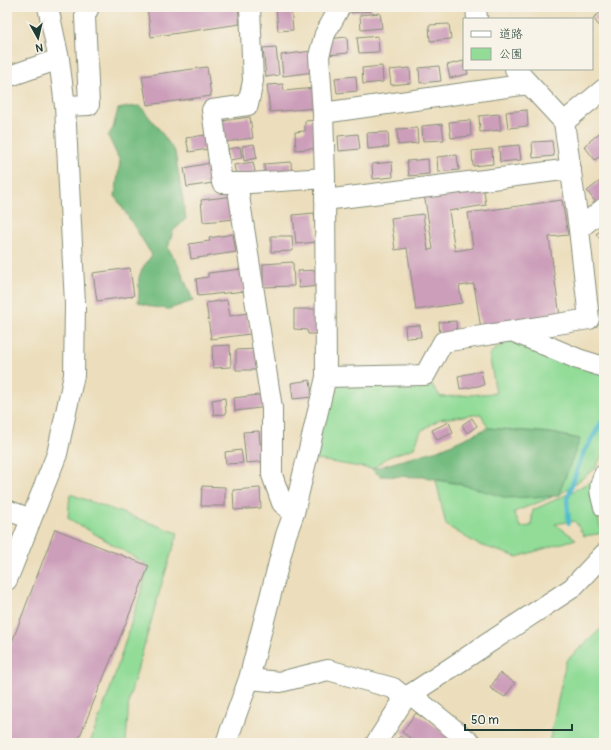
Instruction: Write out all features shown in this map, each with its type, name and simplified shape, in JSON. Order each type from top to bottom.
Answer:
[{"type":"street","points":[[7,580],[57,454],[74,375],[75,304],[65,106],[59,59],[48,7]]},
{"type":"street","points":[[65,106],[89,105],[85,16],[88,7]]},
{"type":"street","points":[[250,7],[253,82],[248,105],[212,110],[222,183],[325,178]]},
{"type":"street","points":[[226,743],[249,679],[286,535],[294,513],[326,377],[325,178],[323,112],[319,56],[325,34],[340,7]]},
{"type":"street","points":[[476,7],[477,18]]},
{"type":"street","points":[[7,77],[59,59]]},
{"type":"street","points":[[326,377],[425,375],[443,342],[589,319],[579,229],[564,122],[516,70]]},
{"type":"street","points":[[323,112],[528,84]]},
{"type":"street","points":[[564,122],[604,89]]},
{"type":"street","points":[[325,200],[571,169]]},
{"type":"street","points":[[237,183],[272,408],[272,475],[282,503],[294,513]]},
{"type":"street","points":[[579,229],[604,208]]},
{"type":"street","points":[[512,331],[578,359],[604,367]]},
{"type":"street","points":[[604,475],[600,485],[600,494],[604,507]]},
{"type":"street","points":[[7,510],[31,519]]},
{"type":"street","points":[[376,743],[407,696],[572,588],[604,554]]},
{"type":"street","points":[[249,679],[280,682],[328,670],[393,688],[407,696],[471,743]]},
{"type":"green space","points":[[140,106],[175,152],[186,219],[173,231],[168,248],[179,266],[193,301],[169,309],[152,307],[138,302],[139,278],[144,266],[152,255],[115,196],[120,161],[108,136],[113,128],[118,109]]},
{"type":"green space","points":[[511,338],[604,373],[604,450],[596,468],[558,496],[580,439],[551,433],[488,428],[481,414],[440,419],[421,431],[414,448],[388,457],[372,469],[307,458],[326,377],[425,375],[441,397],[496,393],[489,354]]},
{"type":"green space","points":[[488,428],[551,433],[580,439],[558,496],[507,498],[460,484],[425,477],[380,476],[372,469],[441,449]]},
{"type":"green space","points":[[436,480],[500,491],[552,497],[514,512],[520,527],[531,526],[533,510],[568,494],[591,481],[600,527],[604,530],[604,533],[584,536],[575,521],[555,524],[576,539],[517,557],[477,544],[446,525]]},
{"type":"green space","points":[[70,494],[178,533],[129,699],[126,743],[90,743],[111,687],[149,566],[68,518]]},
{"type":"green space","points":[[604,626],[604,743],[549,743],[566,661]]},
{"type":"building","points":[[147,7],[238,7],[240,24],[151,37]]},
{"type":"building","points":[[276,7],[291,7],[293,30],[278,31]]},
{"type":"building","points":[[351,7],[371,7],[372,11],[351,13]]},
{"type":"building","points":[[604,10],[604,32],[593,18]]},
{"type":"building","points":[[380,13],[382,28],[361,30],[360,15]]},
{"type":"building","points":[[449,24],[451,39],[430,41],[429,25]]},
{"type":"building","points":[[378,36],[379,52],[359,53],[357,38]]},
{"type":"building","points":[[347,37],[348,53],[328,55],[327,39]]},
{"type":"building","points":[[276,47],[279,75],[266,77],[263,48]]},
{"type":"building","points":[[312,51],[314,72],[283,76],[281,55]]},
{"type":"building","points":[[463,61],[463,70],[467,70],[468,74],[450,78],[447,65]]},
{"type":"building","points":[[382,66],[383,82],[363,84],[362,68]]},
{"type":"building","points":[[439,66],[441,81],[420,83],[419,68]]},
{"type":"building","points":[[207,67],[211,96],[147,105],[142,76]]},
{"type":"building","points":[[410,68],[411,83],[391,85],[389,70]]},
{"type":"building","points":[[356,76],[357,91],[337,93],[335,78]]},
{"type":"building","points":[[283,84],[284,91],[315,88],[317,108],[270,112],[267,85]]},
{"type":"building","points":[[527,110],[528,126],[508,128],[506,112]]},
{"type":"building","points":[[499,114],[501,130],[480,132],[479,116]]},
{"type":"building","points":[[250,117],[253,138],[225,142],[222,121]]},
{"type":"building","points":[[317,120],[320,148],[296,150],[295,132],[305,131],[305,121]]},
{"type":"building","points":[[470,120],[471,136],[451,138],[449,122]]},
{"type":"building","points":[[442,124],[444,140],[423,141],[422,126]]},
{"type":"building","points":[[417,128],[418,143],[398,145],[397,129]]},
{"type":"building","points":[[604,129],[604,153],[595,160],[584,146]]},
{"type":"building","points":[[388,132],[389,147],[368,149],[367,133]]},
{"type":"building","points":[[358,134],[360,149],[339,151],[338,136]]},
{"type":"building","points":[[205,135],[208,149],[189,152],[186,138]]},
{"type":"building","points":[[552,141],[554,156],[533,158],[532,142]]},
{"type":"building","points":[[254,144],[257,158],[244,161],[242,146]]},
{"type":"building","points":[[519,145],[521,160],[500,162],[499,147]]},
{"type":"building","points":[[240,147],[242,158],[230,160],[228,149]]},
{"type":"building","points":[[492,149],[493,164],[473,166],[472,151]]},
{"type":"building","points":[[457,155],[459,170],[438,172],[437,157]]},
{"type":"building","points":[[428,159],[429,174],[409,176],[407,161]]},
{"type":"building","points":[[253,162],[256,176],[237,179],[234,165]]},
{"type":"building","points":[[291,162],[292,175],[265,178],[264,164]]},
{"type":"building","points":[[392,162],[393,177],[373,179],[372,164]]},
{"type":"building","points":[[210,163],[213,183],[187,187],[184,168]]},
{"type":"building","points":[[604,178],[604,199],[597,204],[587,191]]},
{"type":"building","points":[[483,185],[486,205],[449,211],[455,251],[473,248],[468,213],[562,200],[568,235],[549,237],[560,317],[481,329],[474,284],[459,286],[462,303],[416,310],[407,248],[395,250],[391,218],[423,214],[428,250],[433,249],[424,194]]},
{"type":"building","points":[[234,196],[236,219],[203,222],[201,200]]},
{"type":"building","points":[[314,213],[317,242],[296,244],[293,215]]},
{"type":"building","points":[[604,228],[604,244],[596,234]]},
{"type":"building","points":[[233,234],[236,252],[191,259],[189,244],[210,241],[209,238]]},
{"type":"building","points":[[271,236],[292,236],[293,251],[271,252]]},
{"type":"building","points":[[293,262],[294,286],[263,287],[263,264]]},
{"type":"building","points":[[130,268],[134,296],[97,301],[93,273]]},
{"type":"building","points":[[242,269],[245,291],[198,296],[196,279],[208,277],[208,273]]},
{"type":"building","points":[[317,270],[319,286],[299,288],[298,271]]},
{"type":"building","points":[[227,300],[230,316],[247,313],[250,334],[211,339],[206,303]]},
{"type":"building","points":[[294,309],[318,309],[318,334],[308,334],[307,330],[294,329]]},
{"type":"building","points":[[456,321],[457,335],[440,336],[439,322]]},
{"type":"building","points":[[420,325],[421,337],[406,338],[405,326]]},
{"type":"building","points":[[230,345],[231,367],[213,368],[212,346]]},
{"type":"building","points":[[258,349],[258,370],[236,370],[236,350]]},
{"type":"building","points":[[481,371],[484,385],[460,389],[458,376]]},
{"type":"building","points":[[310,380],[312,397],[293,399],[291,383]]},
{"type":"building","points":[[266,394],[268,407],[235,411],[234,398]]},
{"type":"building","points":[[225,398],[226,414],[214,415],[212,400]]},
{"type":"building","points":[[472,418],[477,426],[467,433],[462,425]]},
{"type":"building","points":[[449,422],[453,433],[437,440],[432,430]]},
{"type":"building","points":[[259,431],[260,444],[268,443],[269,461],[246,463],[243,432]]},
{"type":"building","points":[[241,450],[243,463],[226,464],[225,452]]},
{"type":"building","points":[[202,486],[225,487],[225,506],[201,506]]},
{"type":"building","points":[[260,488],[261,508],[234,510],[233,490]]},
{"type":"building","points":[[55,529],[149,566],[77,743],[7,743],[7,655]]},
{"type":"building","points":[[500,673],[515,683],[505,697],[490,688]]},
{"type":"building","points":[[416,713],[460,743],[417,743],[402,732]]},
{"type":"building","points":[[400,736],[409,743],[394,743]]},
{"type":"waterway","points":[[569,523],[567,499],[582,456],[604,418]]}]
